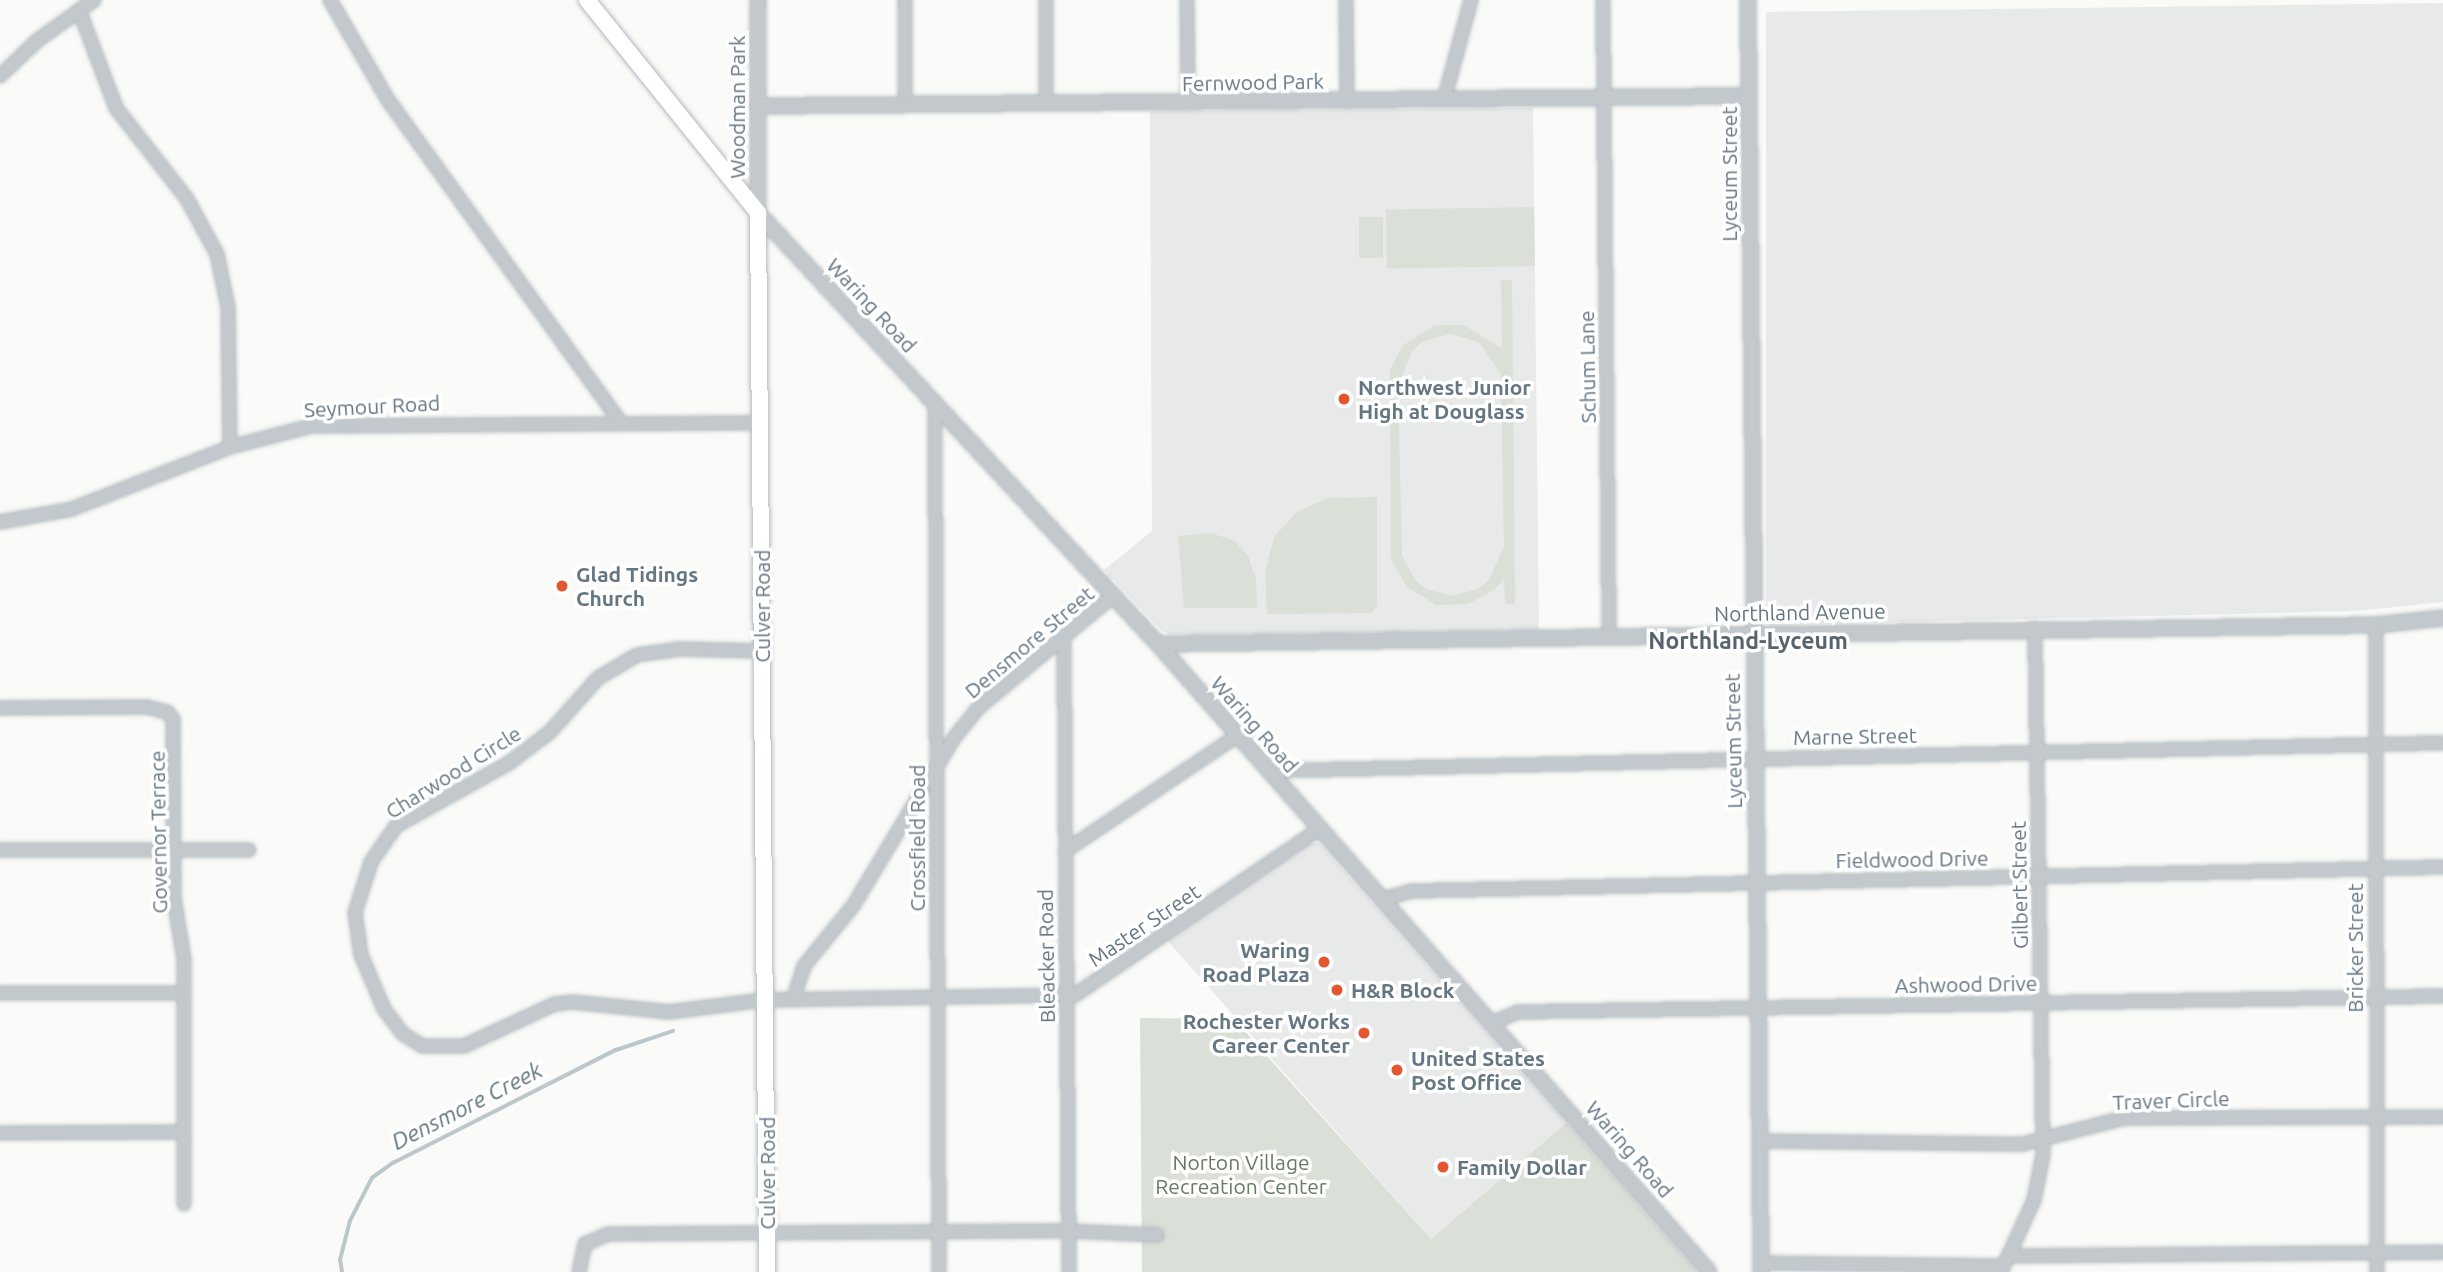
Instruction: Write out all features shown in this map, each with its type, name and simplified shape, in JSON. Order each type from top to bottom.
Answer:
[{"type":"main road","points":[[587,0],[758,214]]},
{"type":"main road","name":"Culver Road","points":[[758,214],[762,423],[763,1000],[767,1272]]},
{"type":"street","points":[[0,76],[94,0]]},
{"type":"street","points":[[330,0],[388,100],[620,422]]},
{"type":"street","name":"Woodman Park","points":[[758,0],[758,214]]},
{"type":"street","points":[[905,0],[905,104]]},
{"type":"street","points":[[1046,0],[1046,103]]},
{"type":"street","points":[[1188,0],[1188,103]]},
{"type":"street","points":[[1346,0],[1347,102]]},
{"type":"street","points":[[1444,100],[1471,0]]},
{"type":"street","name":"Schum Lane","points":[[1603,0],[1609,636]]},
{"type":"street","name":"Lyceum Street","points":[[1748,0],[1760,1268]]},
{"type":"street","points":[[79,10],[116,108],[187,199],[217,254],[228,307],[230,447]]},
{"type":"street","name":"Fernwood Park","points":[[757,106],[1749,96]]},
{"type":"street","name":"Waring Road","points":[[758,214],[1158,644],[1709,1272]]},
{"type":"street","name":"Crossfield Road","points":[[935,405],[939,1272]]},
{"type":"street","name":"Seymour Road","points":[[0,522],[72,509],[230,447],[287,430],[332,424],[762,423]]},
{"type":"street","name":"Densmore Street","points":[[793,1000],[803,965],[853,906],[936,768],[978,708],[1113,596]]},
{"type":"street","name":"Northland Avenue","points":[[1158,644],[2035,628],[2376,625],[2443,618]]},
{"type":"street","name":"Bricker Street","points":[[2376,625],[2373,744],[2377,1272]]},
{"type":"street","name":"Gilbert Street","points":[[2035,628],[2043,1142]]},
{"type":"street","name":"Bleacker Road","points":[[1063,640],[1069,1272]]},
{"type":"street","name":"Charwood Circle","points":[[761,651],[657,649],[615,667],[582,693],[550,732],[509,764],[396,825],[371,862],[355,913],[361,956],[384,1009],[403,1034],[422,1045],[464,1046],[555,1004],[573,1002],[668,1012],[763,1000]]},
{"type":"street","name":"Governor Terrace","points":[[0,708],[147,707],[167,712],[175,729],[174,898],[182,934],[184,1204]]},
{"type":"street","points":[[1065,851],[1238,735]]},
{"type":"street","name":"Marne Street","points":[[1268,771],[2443,743]]},
{"type":"street","name":"Master Street","points":[[763,1000],[1077,993],[1319,829]]},
{"type":"street","points":[[0,850],[249,850]]},
{"type":"street","name":"Fieldwood Drive","points":[[1382,899],[1412,891],[2443,867]]},
{"type":"street","points":[[0,993],[183,993]]},
{"type":"street","name":"Ashwood Drive","points":[[1492,1023],[1518,1012],[2443,996]]},
{"type":"street","name":"Traver Circle","points":[[1759,1142],[2043,1142],[2124,1118],[2443,1117]]},
{"type":"street","points":[[0,1133],[183,1132]]},
{"type":"street","points":[[2004,1265],[2039,1185],[2043,1142]]},
{"type":"street","points":[[579,1272],[584,1244],[602,1234],[1068,1231],[1157,1236]]},
{"type":"street","points":[[1760,1268],[2004,1265],[2443,1252]]},
{"type":"shaded area","points":[[2443,3],[2443,602],[2357,611],[1766,625],[1766,12]]},
{"type":"shaded area","name":"Northwest Junior High at Douglass","points":[[1533,108],[1539,630],[1171,635],[1162,631],[1104,570],[1152,531],[1150,111]]},
{"type":"shaded area","name":"Waring Road Plaza","points":[[1319,843],[1566,1123],[1431,1239],[1167,940],[1309,844]]},
{"type":"green space","points":[[1534,207],[1535,266],[1387,269],[1386,210]]},
{"type":"green space","points":[[1359,217],[1383,217],[1383,258],[1359,258]]},
{"type":"green space","points":[[1501,280],[1512,280],[1515,604],[1505,604],[1504,579],[1494,590],[1468,604],[1436,605],[1407,587],[1391,559],[1390,371],[1402,346],[1435,325],[1464,325],[1502,349]],"holes":[[[1450,334],[1479,342],[1501,374],[1504,546],[1489,580],[1478,589],[1452,596],[1426,589],[1415,580],[1402,556],[1398,386],[1412,351],[1422,342]]]},
{"type":"green space","points":[[1377,497],[1377,607],[1371,613],[1267,614],[1265,572],[1274,537],[1297,512],[1328,498]]},
{"type":"green space","points":[[1211,533],[1235,541],[1248,556],[1256,579],[1257,608],[1184,608],[1178,536]]},
{"type":"green space","name":"Norton Village Recreation Center","points":[[1140,1018],[1234,1019],[1431,1239],[1566,1123],[1697,1272],[1142,1272]]},
{"type":"waterway","name":"Densmore Creek","points":[[342,1272],[340,1260],[350,1221],[372,1178],[393,1163],[616,1050],[673,1031]]},
{"type":"place","name":"Northwest Junior High at Douglass","points":[[1344,399]]},
{"type":"place","name":"Glad Tidings Church","points":[[562,586]]},
{"type":"place","name":"Waring Road Plaza","points":[[1324,962]]},
{"type":"place","name":"H&R Block","points":[[1337,990]]},
{"type":"place","name":"Rochester Works Career Center","points":[[1364,1033]]},
{"type":"place","name":"United States Post Office","points":[[1397,1070]]},
{"type":"place","name":"Family Dollar","points":[[1443,1167]]},
{"type":"district","name":"Northland-Lyceum","points":[[1748,641]]}]
